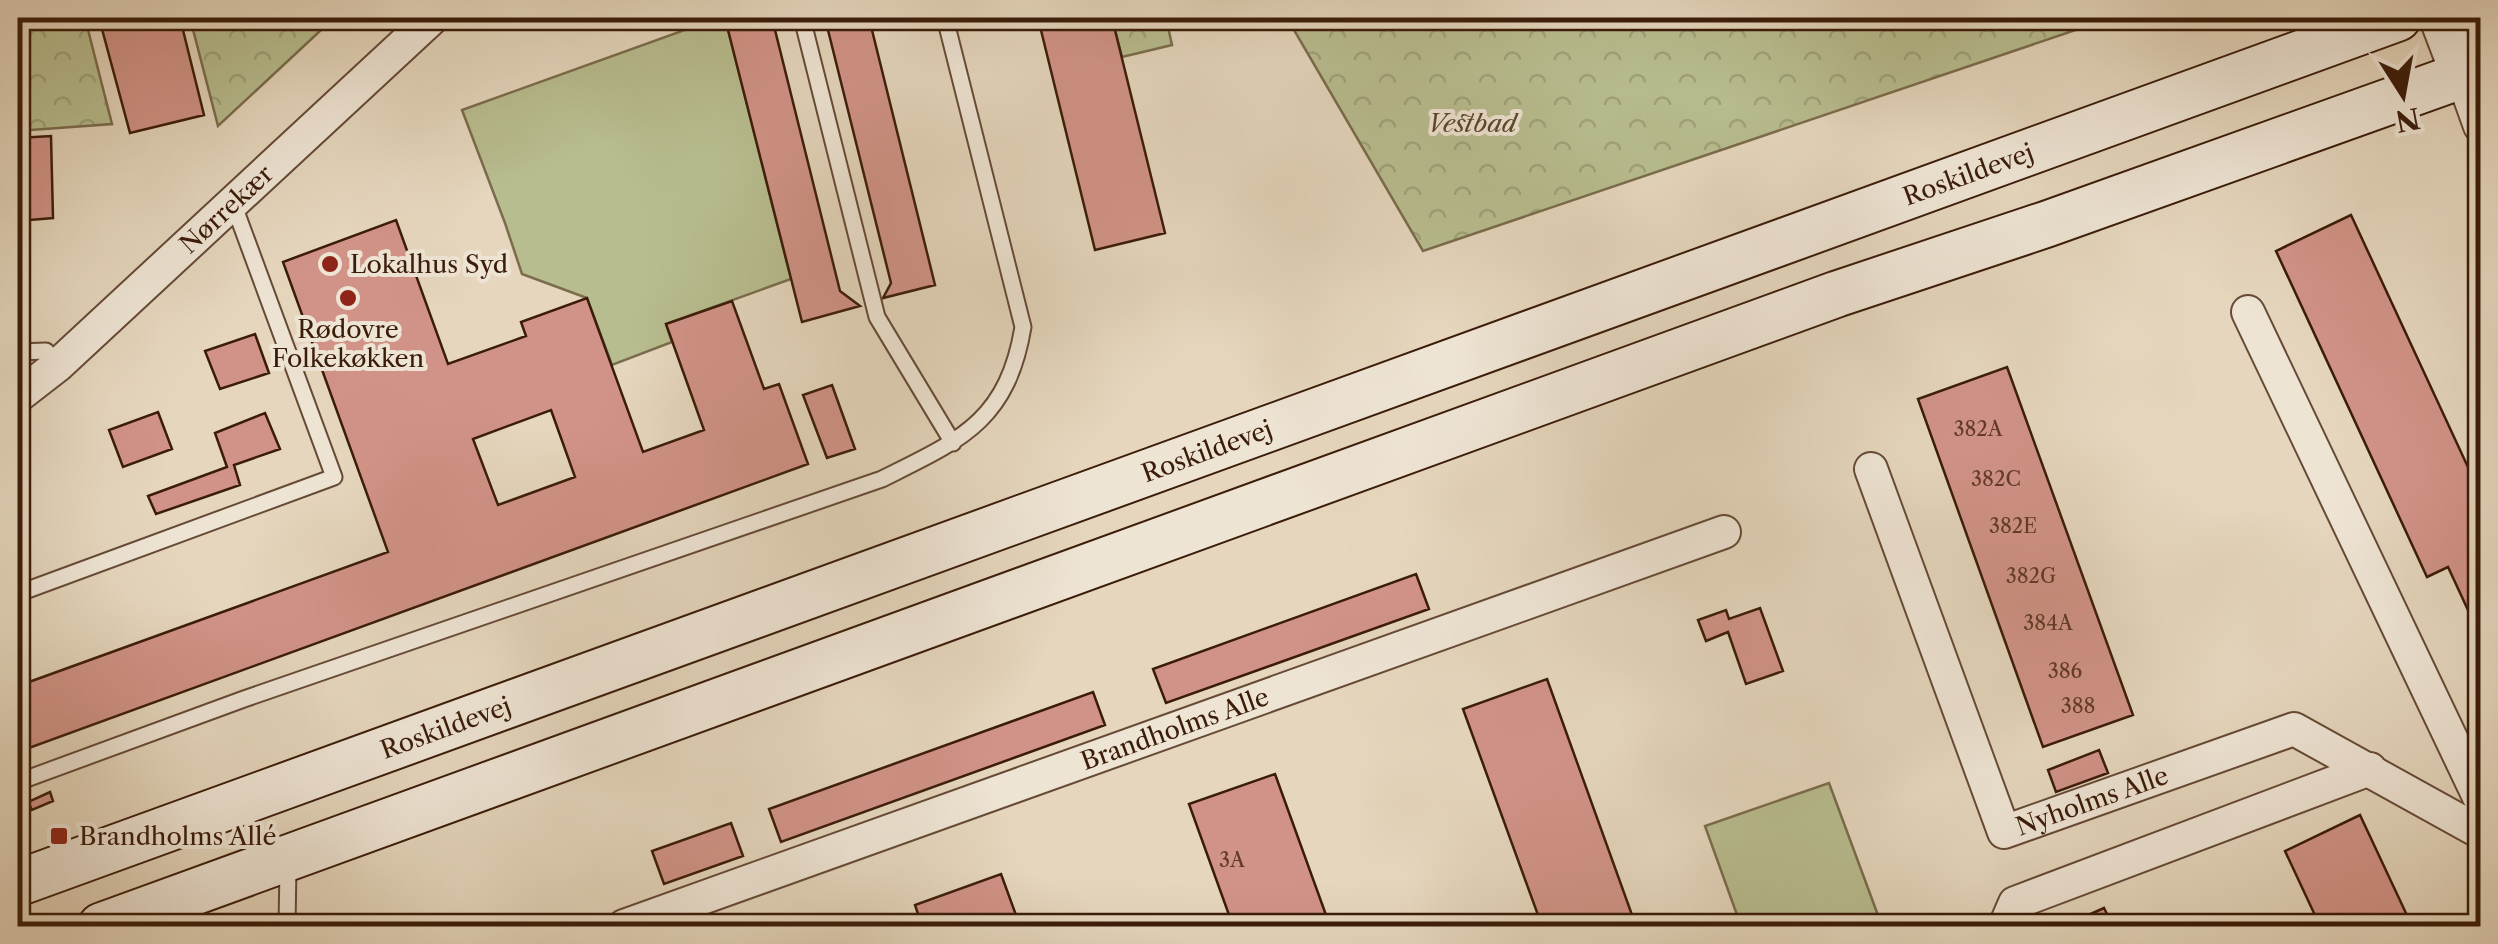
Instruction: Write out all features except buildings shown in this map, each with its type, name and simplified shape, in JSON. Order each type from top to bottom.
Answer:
[{"type":"main road","name":"Roskildevej","points":[[18,883],[2398,18]]},
{"type":"main road","points":[[101,926],[1837,294],[2047,224],[2471,73]]},
{"type":"street","name":"Nørrekær","points":[[18,396],[58,365],[432,18]]},
{"type":"street","points":[[2440,18],[2471,73],[2480,126]]},
{"type":"street","points":[[2248,312],[2480,799]]},
{"type":"street","name":"Nyholms Alle","points":[[1871,469],[2004,832],[2294,729],[2480,832]]},
{"type":"street","name":"Brandholms Alle","points":[[624,926],[1724,532]]},
{"type":"street","points":[[2005,926],[2016,903],[2370,769]]},
{"type":"lane","points":[[802,18],[877,317],[953,443]]},
{"type":"lane","points":[[18,782],[244,699],[882,479],[953,443],[984,416],[1007,386],[1024,327],[946,18]]},
{"type":"lane","points":[[22,592],[334,476],[233,203]]},
{"type":"lane","points":[[18,352],[46,350],[58,365]]},
{"type":"lane","points":[[286,926],[288,858]]},
{"type":"green space","points":[[18,18],[85,18],[112,124],[18,131]]},
{"type":"green space","points":[[190,18],[334,18],[218,126]]},
{"type":"green space","points":[[725,18],[791,279],[666,324],[672,342],[612,365],[587,298],[522,274],[462,110]]},
{"type":"green space","points":[[1112,18],[1166,18],[1172,45],[1122,57]]},
{"type":"green space","name":"Vestbad","points":[[1287,18],[2111,18],[1423,251]]},
{"type":"green space","points":[[1829,783],[1882,926],[1741,926],[1705,826]]},
{"type":"place","name":"Lokalhus Syd","points":[[330,264]]},
{"type":"place","name":"Rødovre Folkekøkken","points":[[348,298]]},
{"type":"place","name":"Brandholms Allé","points":[[59,836]]}]
